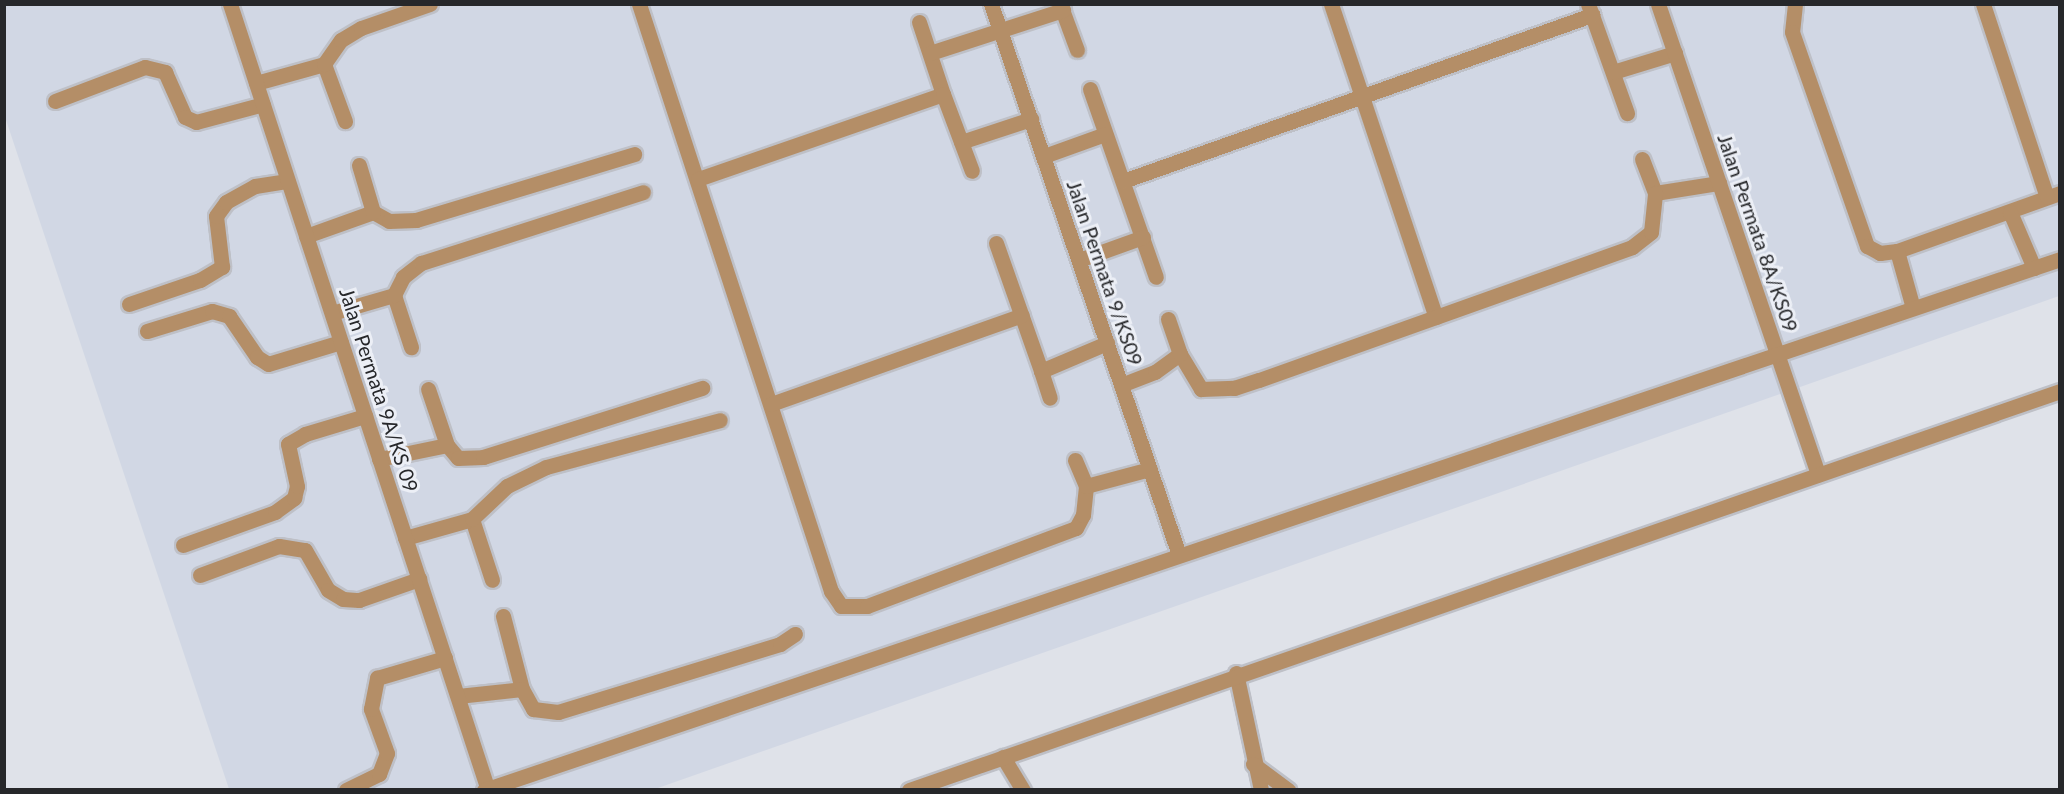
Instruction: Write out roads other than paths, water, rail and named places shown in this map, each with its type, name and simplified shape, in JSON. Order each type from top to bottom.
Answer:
[{"type":"street","name":"Jalan Permata 9A/KS 09","points":[[230,4],[487,789]]},
{"type":"street","points":[[256,83],[324,63],[341,40],[361,28],[430,4]]},
{"type":"street","points":[[639,4],[831,591],[841,606],[858,609],[1076,528],[1083,515],[1086,486],[1075,460]]},
{"type":"street","name":"Jalan Permata 9/KS09","points":[[992,4],[1179,555]]},
{"type":"street","points":[[1331,4],[1436,316]]},
{"type":"street","name":"Jalan Permata 8A/KS09","points":[[1658,4],[1818,475]]},
{"type":"street","points":[[1795,4],[1792,32],[1860,231],[1868,246],[1880,254],[1897,251],[2053,195],[1983,4]]},
{"type":"street","points":[[930,53],[1062,8],[1077,50]]},
{"type":"street","points":[[1123,181],[1590,10],[1627,113]]},
{"type":"street","points":[[919,22],[972,171]]},
{"type":"street","points":[[1612,72],[1675,53]]},
{"type":"street","points":[[324,63],[345,121]]},
{"type":"street","points":[[55,101],[145,67],[165,72],[185,117],[196,122],[263,104]]},
{"type":"street","points":[[1090,89],[1156,277]]},
{"type":"street","points":[[698,179],[943,94]]},
{"type":"street","points":[[961,142],[1031,119]]},
{"type":"street","points":[[1044,156],[1105,134]]},
{"type":"street","points":[[359,165],[373,212],[389,221],[416,220],[634,154]]},
{"type":"street","points":[[1168,319],[1180,354],[1200,389],[1234,388],[1647,239],[1654,224],[1655,193],[1642,159]]},
{"type":"street","points":[[129,304],[200,280],[222,267],[216,216],[226,202],[255,186],[288,181]]},
{"type":"street","points":[[1655,193],[1719,183]]},
{"type":"street","points":[[411,347],[394,295],[403,277],[421,263],[643,192]]},
{"type":"street","points":[[306,236],[373,212]]},
{"type":"street","points":[[2010,212],[2034,268]]},
{"type":"street","points":[[1079,260],[1143,237]]},
{"type":"street","points":[[996,243],[1050,398]]},
{"type":"street","points":[[1897,251],[1913,308]]},
{"type":"street","points":[[487,789],[2060,259]]},
{"type":"street","points":[[332,313],[394,295]]},
{"type":"street","points":[[147,331],[212,311],[229,316],[257,357],[268,364],[341,342]]},
{"type":"street","points":[[771,404],[1022,315]]},
{"type":"street","points":[[1041,371],[1107,343]]},
{"type":"street","points":[[1121,385],[1155,372],[1180,354]]},
{"type":"street","points":[[428,389],[447,445],[458,458],[483,457],[702,388]]},
{"type":"street","points":[[909,789],[1236,673],[2060,391]]},
{"type":"street","points":[[183,545],[275,512],[294,498],[297,486],[288,444],[305,434],[365,416]]},
{"type":"street","points":[[405,538],[472,519],[507,486],[546,467],[720,420]]},
{"type":"street","points":[[379,459],[447,445]]},
{"type":"street","points":[[1086,486],[1150,469]]},
{"type":"street","points":[[472,519],[492,580]]},
{"type":"street","points":[[200,575],[279,546],[305,550],[328,590],[343,599],[358,600],[419,579]]},
{"type":"street","points":[[503,616],[522,689],[532,709],[558,712],[780,644],[795,634]]},
{"type":"street","points":[[346,789],[379,774],[387,753],[371,709],[377,678],[445,658]]},
{"type":"street","points":[[1236,673],[1253,764],[1261,789]]},
{"type":"street","points":[[458,696],[522,689]]},
{"type":"street","points":[[1003,757],[1023,789]]},
{"type":"street","points":[[1253,764],[1288,789]]}]
